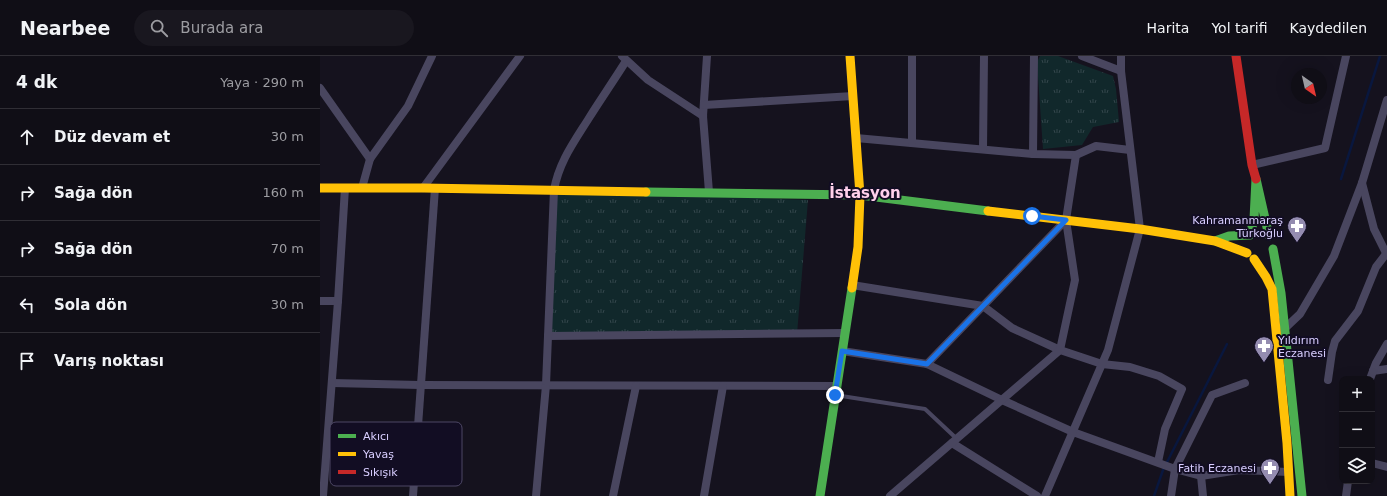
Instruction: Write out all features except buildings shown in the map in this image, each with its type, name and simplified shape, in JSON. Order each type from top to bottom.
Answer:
[{"type":"main road","points":[[820,496],[858,246],[860,195],[850,56]]},
{"type":"main road","points":[[1236,56],[1252,165],[1269,236],[1273,244],[1281,293],[1302,496]]},
{"type":"main road","points":[[1256,179],[1254,219],[1250,235],[1245,244],[1251,256],[1266,277],[1272,290],[1290,496]]},
{"type":"main road","points":[[320,188],[434,188],[860,195],[1140,229],[1215,241],[1251,256],[1264,259],[1273,249]]},
{"type":"main road","points":[[1215,241],[1229,236],[1250,235],[1253,233],[1262,232],[1269,236]]},
{"type":"street","points":[[362,188],[370,159],[408,106],[432,56]]},
{"type":"street","points":[[423,188],[520,56]]},
{"type":"street","points":[[707,56],[703,116],[709,192]]},
{"type":"street","points":[[912,56],[912,143]]},
{"type":"street","points":[[984,56],[984,149]]},
{"type":"street","points":[[1033,154],[1034,56]]},
{"type":"street","points":[[1082,56],[1121,71]]},
{"type":"street","points":[[1045,496],[1108,350],[1140,229],[1121,71],[1121,56]]},
{"type":"street","points":[[1252,165],[1325,148],[1346,56]]},
{"type":"street","points":[[536,496],[546,385],[554,190],[558,173],[567,152],[624,59],[648,80],[703,116]]},
{"type":"street","points":[[320,88],[370,159]]},
{"type":"street","points":[[704,105],[853,96]]},
{"type":"street","points":[[1277,336],[1300,314],[1334,256],[1362,183],[1387,100]]},
{"type":"street","points":[[856,138],[1033,154],[1076,156],[1096,146],[1130,150]]},
{"type":"street","points":[[890,496],[1060,350],[1075,280],[1066,220],[1076,156]]},
{"type":"street","points":[[1328,380],[1335,341],[1358,311],[1376,267],[1387,255],[1374,229],[1362,183]]},
{"type":"street","points":[[323,496],[345,188]]},
{"type":"street","points":[[418,422],[434,188]]},
{"type":"street","points":[[927,364],[1066,220]]},
{"type":"street","points":[[852,285],[983,306],[1012,328],[1060,350],[1102,364],[1130,367],[1160,376],[1182,389],[1165,430],[1159,463]]},
{"type":"street","points":[[320,301],[338,301]]},
{"type":"street","points":[[548,336],[844,333]]},
{"type":"street","points":[[1371,375],[1387,344]]},
{"type":"street","points":[[842,351],[927,364],[1073,432],[1173,468],[1201,476],[1239,470],[1289,472]]},
{"type":"street","points":[[1371,375],[1387,369]]},
{"type":"street","points":[[332,383],[724,386],[835,391]]},
{"type":"street","points":[[1170,496],[1173,468],[1212,395],[1245,383]]},
{"type":"street","points":[[613,496],[636,386]]},
{"type":"street","points":[[704,496],[724,386]]},
{"type":"street","points":[[954,441],[1037,496]]},
{"type":"street","points":[[1375,464],[1387,467]]},
{"type":"street","points":[[1201,476],[1203,496]]},
{"type":"street","points":[[1346,496],[1348,484]]},
{"type":"street","points":[[413,496],[414,486]]},
{"type":"lane","points":[[835,391],[926,409],[954,441]]},
{"type":"green space","points":[[1040,56],[1058,56],[1113,76],[1116,89],[1119,122],[1093,127],[1082,145],[1043,149],[1037,62]]},
{"type":"green space","points":[[554,190],[808,200],[797,334],[548,336]]},
{"type":"waterway","points":[[1341,179],[1380,56]]},
{"type":"waterway","points":[[1154,496],[1163,470],[1227,344]]},
{"type":"traffic: fast","points":[[1215,241],[1229,236],[1250,235],[1254,219],[1256,179],[1269,236]]},
{"type":"traffic: fast","points":[[646,192],[860,195],[988,211]]},
{"type":"traffic: fast","points":[[1273,249],[1281,293],[1302,496]]},
{"type":"traffic: fast","points":[[820,496],[852,288]]},
{"type":"traffic: slow","points":[[850,56],[860,195],[858,247],[852,288]]},
{"type":"traffic: slow","points":[[320,188],[423,188],[646,192]]},
{"type":"traffic: slow","points":[[988,211],[1140,229],[1215,241],[1247,253]]},
{"type":"traffic: slow","points":[[1254,259],[1272,289],[1287,443],[1290,496]]},
{"type":"traffic: jam","points":[[1236,56],[1252,165],[1256,179]]},
{"type":"place","name":"Kahramanmaraş Türkoğlu","points":[[1297,243]]},
{"type":"place","name":"Yıldırım Eczanesi","points":[[1264,363]]},
{"type":"place","name":"Fatih Eczanesi","points":[[1270,485]]},
{"type":"district","name":"İstasyon","points":[[865,193]]},
{"type":"route","points":[[835,395],[842,351],[927,364],[1066,220],[1032,216]]}]
